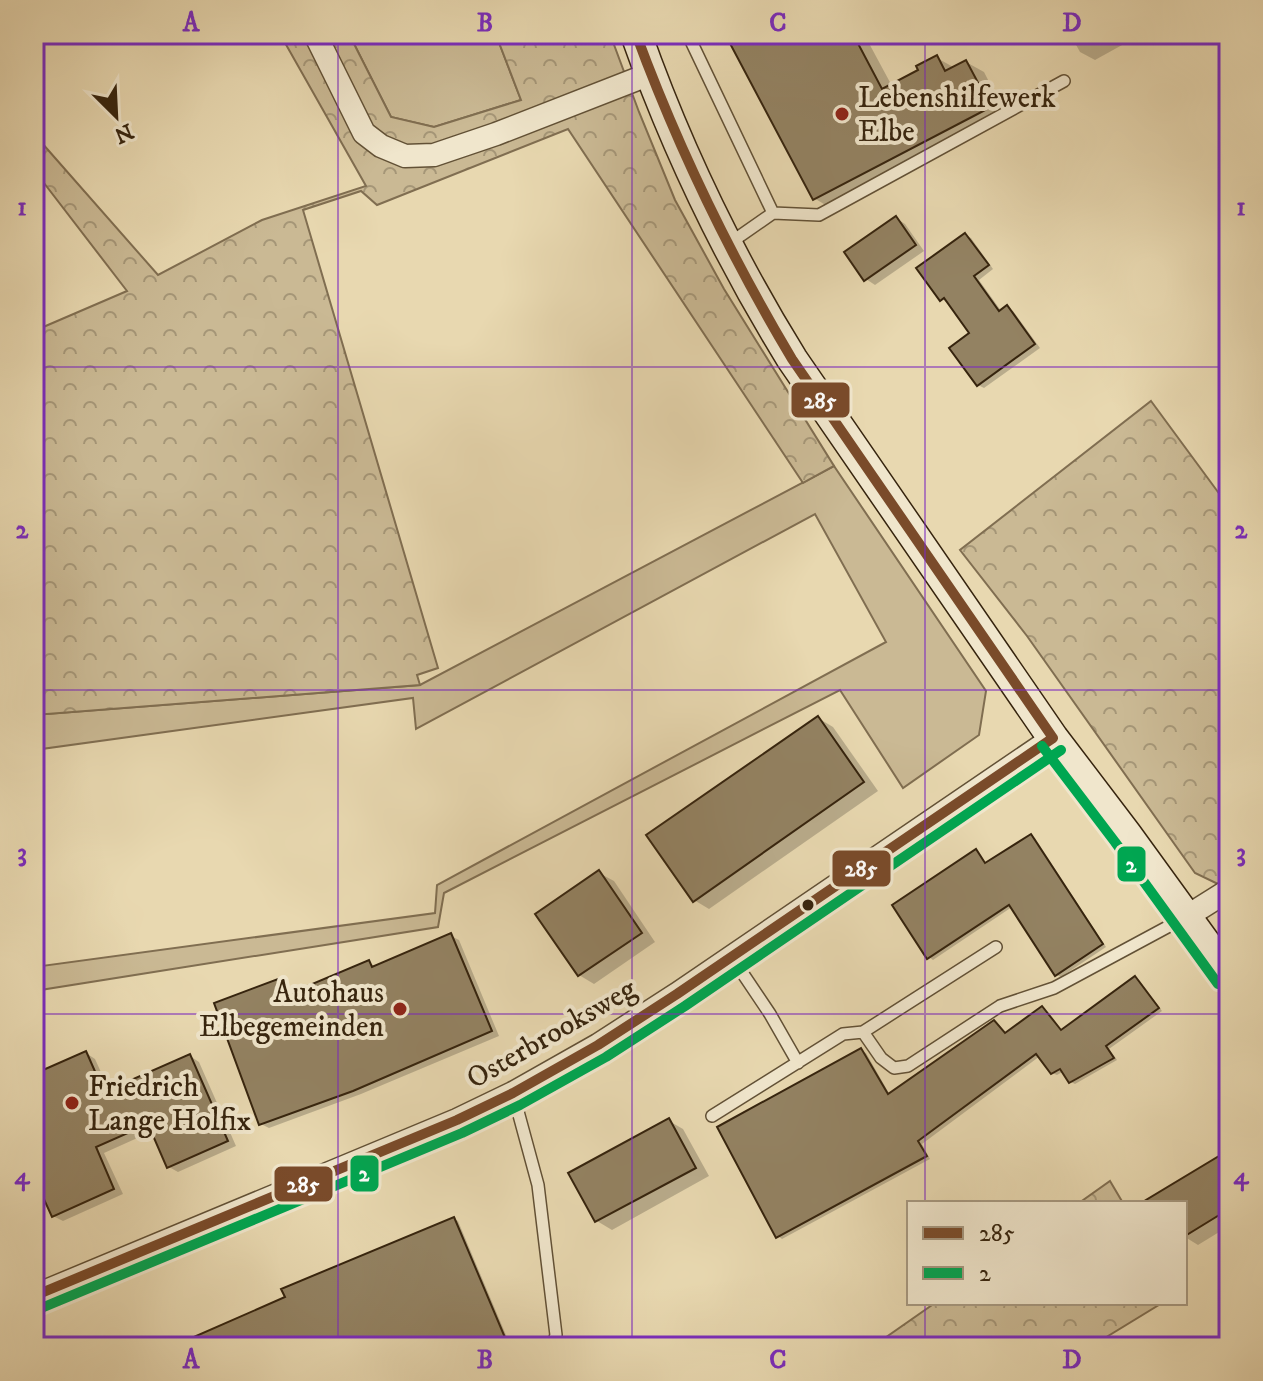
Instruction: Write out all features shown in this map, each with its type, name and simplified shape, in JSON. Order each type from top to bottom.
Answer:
[{"type":"main road","points":[[636,34],[708,208],[770,323],[1053,738],[1229,976]]},
{"type":"street","points":[[315,34],[364,133],[381,146],[405,156],[434,155],[650,74]]},
{"type":"street","name":"Osterbrooksweg","points":[[34,1296],[413,1139],[513,1093],[598,1045],[677,994],[1053,738]]},
{"type":"street","points":[[1186,917],[1229,890]]},
{"type":"lane","points":[[664,34],[690,39],[773,213]]},
{"type":"lane","points":[[728,245],[773,213],[819,215],[1064,81]]},
{"type":"lane","points":[[863,1032],[881,1058],[894,1068],[908,1066],[1000,1006],[1054,988],[1186,917]]},
{"type":"lane","points":[[712,1116],[843,1034],[863,1032],[996,947]]},
{"type":"lane","points":[[731,956],[798,1063]]},
{"type":"lane","points":[[513,1093],[538,1185],[556,1335],[552,1347]]},
{"type":"green space","points":[[280,34],[349,34],[391,117],[434,127],[521,100],[498,40],[521,34],[610,34],[675,200],[724,289],[834,466],[803,483],[568,129],[377,205],[361,191],[303,210],[438,668],[417,675],[420,685],[34,715],[34,331],[127,291],[34,170],[34,134],[158,275],[262,220],[366,186]]},
{"type":"green space","points":[[349,34],[521,34],[498,40],[521,100],[434,127],[391,117]]},
{"type":"green space","points":[[1151,401],[1229,507],[1229,876],[1218,884],[1195,873],[1027,636],[960,550]]},
{"type":"green space","points":[[834,466],[986,691],[979,735],[903,788],[840,690],[444,893],[438,927],[34,991],[34,967],[435,913],[437,885],[886,642],[815,514],[416,729],[413,698],[34,750],[34,715],[420,685]]},
{"type":"green space","points":[[1110,1181],[1122,1201],[1082,1201]]},
{"type":"green space","points":[[932,1305],[1159,1305],[1090,1347],[872,1347]]},
{"type":"building","name":"Lebenshilfewerk Elbe","points":[[725,34],[853,34],[882,89],[918,70],[916,66],[937,55],[945,71],[966,60],[991,107],[813,200]]},
{"type":"building","points":[[896,216],[916,245],[864,281],[844,252]]},
{"type":"building","points":[[965,233],[989,265],[974,276],[999,311],[1007,305],[1035,344],[977,386],[949,348],[969,333],[944,298],[940,301],[916,268]]},
{"type":"building","points":[[818,716],[864,782],[693,902],[646,835]]},
{"type":"building","points":[[1031,834],[1103,944],[1055,976],[1009,905],[927,959],[892,905],[976,849],[985,863]]},
{"type":"building","points":[[599,870],[642,933],[578,976],[535,914]]},
{"type":"building","points":[[451,933],[492,1031],[353,1091],[259,1125],[214,1003],[278,979],[284,996],[369,960],[372,967]]},
{"type":"building","points":[[1135,976],[1159,1008],[1106,1046],[1114,1058],[1069,1083],[1060,1069],[1051,1074],[1036,1054],[918,1141],[927,1156],[776,1238],[717,1127],[861,1048],[888,1094],[994,1020],[1005,1033],[1042,1006],[1061,1030]]},
{"type":"building","points":[[86,1051],[104,1092],[190,1054],[228,1141],[167,1168],[148,1124],[96,1147],[114,1189],[52,1217],[43,1197],[34,1201],[34,1074]]},
{"type":"building","points":[[669,1118],[696,1168],[595,1222],[568,1173]]},
{"type":"building","points":[[1229,1150],[1229,1209],[1187,1235],[1187,1201],[1144,1201]]},
{"type":"building","points":[[454,1217],[509,1347],[171,1347],[285,1297],[281,1289]]},
{"type":"transit line","name":"285","points":[[636,34],[706,200],[792,359],[1053,738]]},
{"type":"transit line","name":"285","points":[[34,1296],[457,1120],[513,1093],[598,1045],[677,994],[1053,738]]},
{"type":"transit line","name":"2","points":[[1042,746],[1218,984]]},
{"type":"transit line","name":"2","points":[[39,1309],[462,1133],[520,1105],[606,1057],[685,1006],[1061,750]]},
{"type":"place","name":"Lebenshilfewerk Elbe","points":[[842,114]]},
{"type":"place","name":"Autohaus Elbegemeinden","points":[[400,1009]]},
{"type":"place","name":"Friedrich Lange Holfix","points":[[72,1103]]}]
